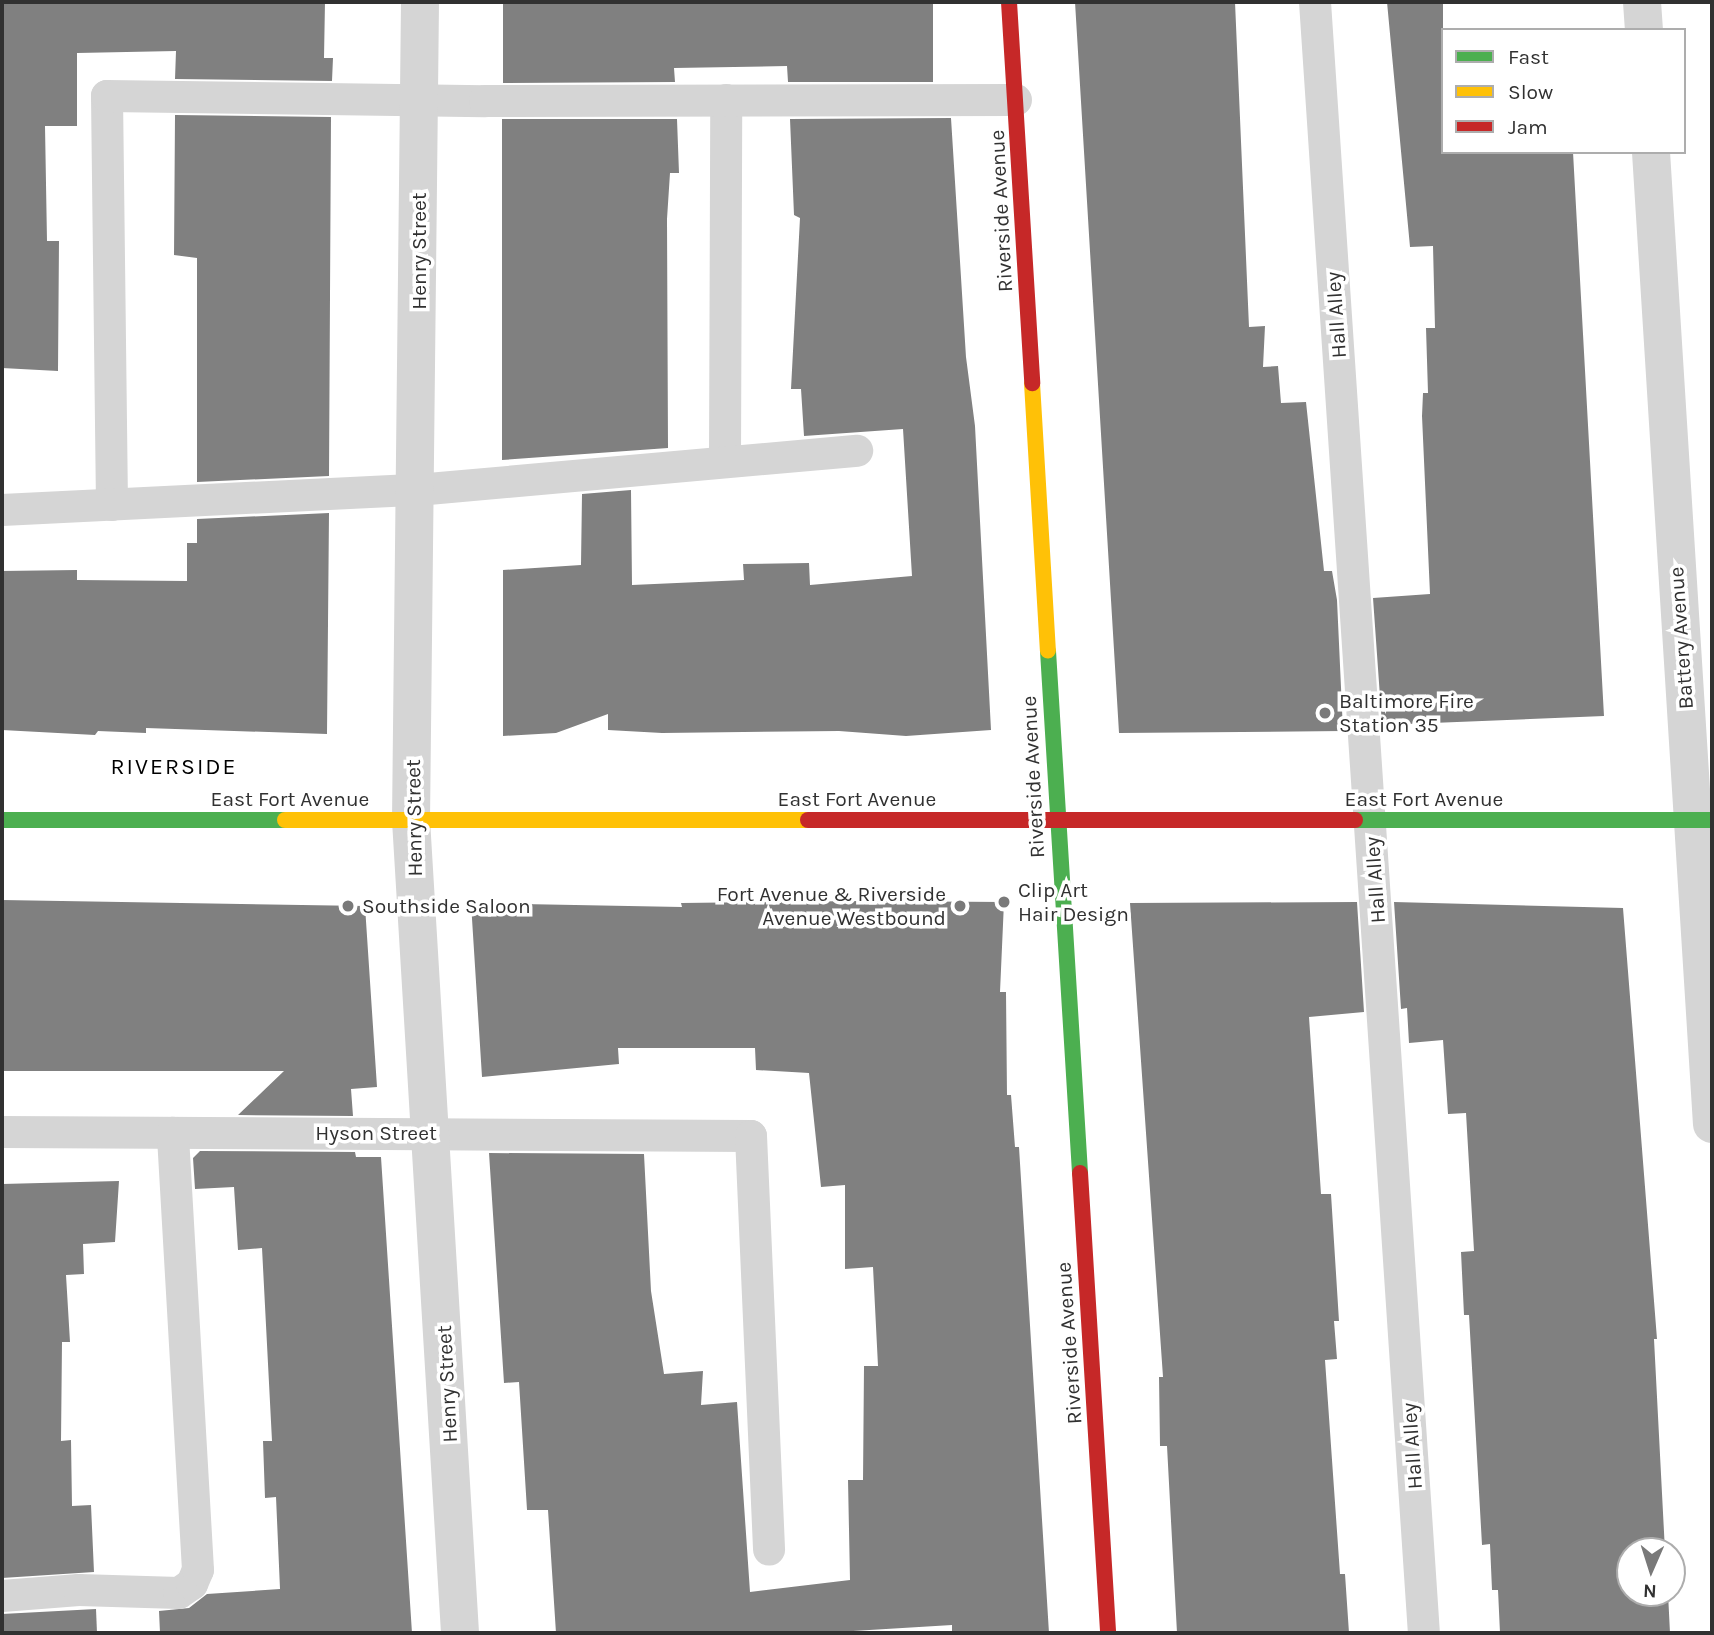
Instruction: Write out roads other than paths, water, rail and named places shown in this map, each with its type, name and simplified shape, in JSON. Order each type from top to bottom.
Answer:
[{"type":"street","name":"Henry Street","points":[[420,2],[417,490],[411,820],[433,1133],[460,1633]]},
{"type":"street","name":"Riverside Avenue","points":[[1009,2],[1108,1633]]},
{"type":"street","points":[[1642,2],[1644,28]]},
{"type":"street","name":"Battery Avenue","points":[[1651,154],[1703,820],[1712,1124]]},
{"type":"street","name":"East Fort Avenue","points":[[2,820],[1703,820]]},
{"type":"lane","name":"Hall Alley","points":[[1315,2],[1424,1633]]},
{"type":"lane","points":[[112,505],[107,96],[420,101],[1016,100]]},
{"type":"lane","points":[[725,462],[726,100]]},
{"type":"lane","points":[[2,510],[417,490],[858,451]]},
{"type":"lane","name":"Hyson Street","points":[[2,1132],[751,1136],[769,1550]]},
{"type":"lane","points":[[2,1596],[79,1590],[179,1593],[192,1584],[198,1570],[173,1133]]},
{"type":"place","name":"Baltimore Fire Station 35","points":[[1325,713]]},
{"type":"place","name":"Clip Art Hair Design","points":[[1004,902]]},
{"type":"place","name":"Southside Saloon","points":[[348,906]]},
{"type":"place","name":"Fort Avenue & Riverside Avenue Westbound","points":[[960,906]]},
{"type":"district","name":"RIVERSIDE","points":[[174,767]]}]
